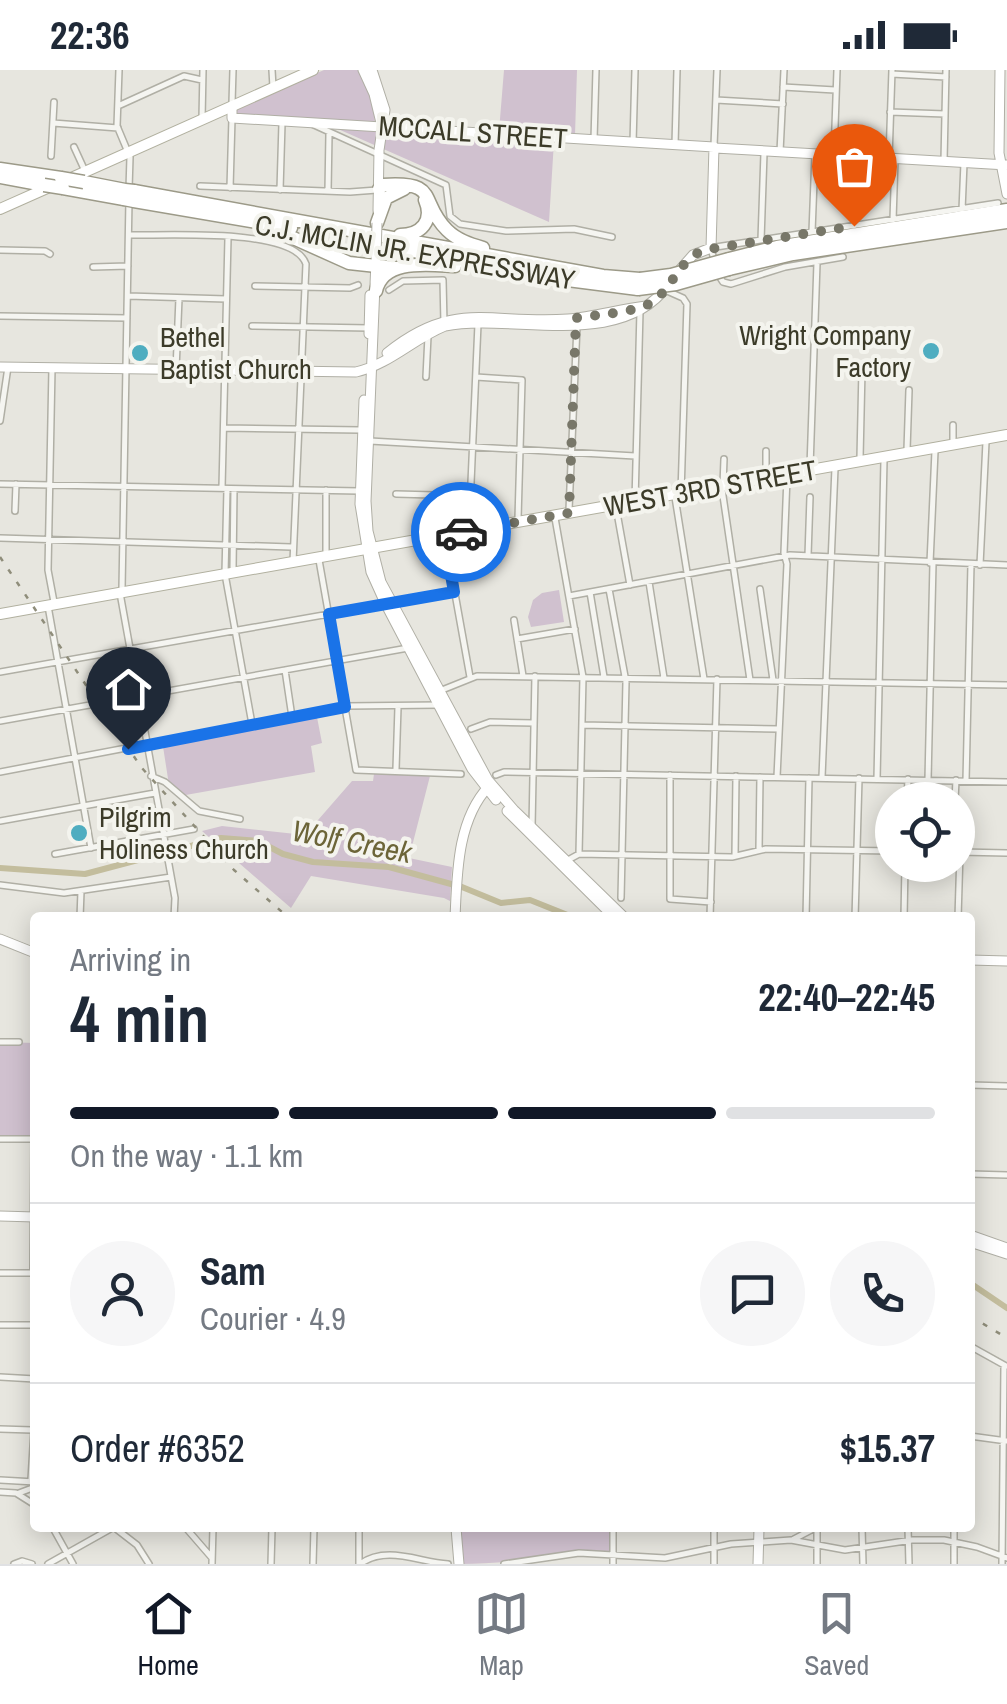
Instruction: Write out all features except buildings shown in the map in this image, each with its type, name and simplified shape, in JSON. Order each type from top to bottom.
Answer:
[{"type":"highway","points":[[360,232],[405,235],[420,230],[428,216],[426,202],[416,191],[386,180],[379,164]]},
{"type":"highway","name":"C.J. MCLIN JR. EXPRESSWAY","points":[[5,169],[129,195],[360,232],[515,265]]},
{"type":"highway","name":"C.J. MCLIN JR. EXPRESSWAY","points":[[0,177],[44,184],[85,177],[129,195],[254,223],[639,284],[676,284],[777,247],[1005,213]]},
{"type":"highway","points":[[377,223],[386,198],[401,186]]},
{"type":"highway","points":[[379,190],[416,186],[426,194],[442,224],[458,238],[515,265]]},
{"type":"highway","name":"C.J. MCLIN JR. EXPRESSWAY","points":[[729,264],[915,236],[928,228],[1005,213]]},
{"type":"highway","points":[[254,223],[356,265],[367,273],[373,288]]},
{"type":"highway","points":[[356,265],[515,265]]},
{"type":"highway","points":[[373,288],[395,268]]},
{"type":"main road","points":[[0,210],[6,202],[85,177],[128,152],[202,119],[232,112],[310,71]]},
{"type":"main road","name":"WEST 3RD STREET","points":[[0,614],[952,444],[1005,439]]},
{"type":"street","points":[[118,70],[118,128],[128,152],[129,235],[121,593],[173,912]]},
{"type":"street","points":[[202,70],[202,119]]},
{"type":"street","points":[[230,188],[233,70]]},
{"type":"street","points":[[272,70],[273,88]]},
{"type":"street","points":[[363,70],[382,127]]},
{"type":"street","points":[[371,367],[384,102],[372,70]]},
{"type":"street","points":[[594,140],[596,70]]},
{"type":"street","points":[[633,142],[635,70]]},
{"type":"street","points":[[675,145],[677,70]]},
{"type":"street","points":[[717,70],[711,248],[720,280],[727,284],[778,268],[844,258]]},
{"type":"street","points":[[780,152],[784,70]]},
{"type":"street","points":[[834,155],[837,70]]},
{"type":"street","points":[[1000,70],[1007,194]]},
{"type":"street","points":[[893,220],[892,72],[946,73],[944,162]]},
{"type":"street","points":[[118,106],[184,76],[202,80]]},
{"type":"street","points":[[784,87],[836,90]]},
{"type":"street","points":[[716,100],[782,104]]},
{"type":"street","points":[[51,156],[54,102]]},
{"type":"street","name":"MCCALL STREET","points":[[232,112],[282,122],[1004,165]]},
{"type":"street","points":[[890,112],[945,114]]},
{"type":"street","points":[[280,190],[282,122]]},
{"type":"street","points":[[311,122],[379,164],[446,185],[450,216],[460,224],[506,231],[574,229],[612,237]]},
{"type":"street","points":[[53,123],[118,128]]},
{"type":"street","points":[[328,191],[330,133]]},
{"type":"street","points":[[74,147],[85,177]]},
{"type":"street","points":[[761,240],[764,151]]},
{"type":"street","points":[[812,232],[815,154]]},
{"type":"street","points":[[854,226],[857,156]]},
{"type":"street","points":[[962,210],[964,162]]},
{"type":"street","points":[[200,186],[379,190]]},
{"type":"street","points":[[371,367],[389,352],[444,323],[576,321],[644,308],[665,290],[687,260],[711,248],[962,210],[1005,213]]},
{"type":"street","points":[[129,235],[273,241],[303,256],[293,562]]},
{"type":"street","points":[[228,238],[224,428],[229,574],[252,724]]},
{"type":"street","points":[[0,250],[50,254]]},
{"type":"street","points":[[810,470],[816,262]]},
{"type":"street","points":[[93,267],[128,266]]},
{"type":"street","points":[[255,286],[373,288],[403,281],[443,280],[444,323]]},
{"type":"street","points":[[373,288],[374,347],[360,491],[368,549],[388,603],[439,706],[491,782],[609,912]]},
{"type":"street","points":[[665,290],[683,298],[686,304],[678,493],[704,679]]},
{"type":"street","points":[[128,296],[226,299]]},
{"type":"street","points":[[176,370],[178,298]]},
{"type":"street","points":[[634,501],[644,308]]},
{"type":"street","points":[[0,316],[127,318]]},
{"type":"street","points":[[470,530],[478,321]]},
{"type":"street","points":[[569,513],[576,321]]},
{"type":"street","points":[[252,326],[370,328]]},
{"type":"street","points":[[0,421],[4,367],[300,372],[371,367],[427,331]]},
{"type":"street","points":[[426,377],[427,331]]},
{"type":"street","points":[[374,347],[378,352],[389,352]]},
{"type":"street","points":[[52,368],[48,570],[57,662],[91,848]]},
{"type":"street","points":[[860,461],[862,368]]},
{"type":"street","points":[[476,377],[521,379],[519,522]]},
{"type":"street","points":[[907,453],[909,390]]},
{"type":"street","points":[[952,444],[953,425]]},
{"type":"street","points":[[224,428],[296,429],[472,448],[636,456]]},
{"type":"street","points":[[365,438],[368,564]]},
{"type":"street","points":[[980,565],[986,439]]},
{"type":"street","points":[[928,780],[934,448]]},
{"type":"street","points":[[766,451],[766,478]]},
{"type":"street","points":[[877,779],[884,457]]},
{"type":"street","points":[[724,458],[722,485],[750,680]]},
{"type":"street","points":[[822,778],[835,466]]},
{"type":"street","points":[[777,777],[787,474]]},
{"type":"street","points":[[0,484],[360,491]]},
{"type":"street","points":[[15,511],[16,484]]},
{"type":"street","points":[[326,490],[322,557],[356,770],[462,774]]},
{"type":"street","points":[[396,494],[470,496]]},
{"type":"street","points":[[808,556],[810,497]]},
{"type":"street","points":[[615,504],[630,585]]},
{"type":"street","points":[[555,516],[583,677],[577,870]]},
{"type":"street","points":[[444,535],[470,677]]},
{"type":"street","points":[[0,538],[292,546]]},
{"type":"street","points":[[346,552],[368,564],[491,782],[495,798],[619,912]]},
{"type":"street","points":[[569,596],[785,557],[1007,566]]},
{"type":"street","points":[[966,780],[971,564]]},
{"type":"street","points":[[649,582],[664,678]]},
{"type":"street","points":[[609,589],[625,678],[621,898]]},
{"type":"street","points":[[760,589],[773,680]]},
{"type":"street","points":[[0,672],[454,592]]},
{"type":"street","points":[[590,592],[604,678]]},
{"type":"street","points":[[514,620],[524,676]]},
{"type":"street","points":[[517,639],[575,629]]},
{"type":"street","points":[[0,721],[408,648]]},
{"type":"street","points":[[285,670],[292,717]]},
{"type":"street","points":[[439,691],[470,677],[524,676],[1007,685]]},
{"type":"street","points":[[532,827],[535,676]]},
{"type":"street","points":[[710,912],[716,679]]},
{"type":"street","points":[[0,772],[345,707],[439,706]]},
{"type":"street","points":[[396,770],[398,707]]},
{"type":"street","points":[[471,730],[489,722],[534,724]]},
{"type":"street","points":[[582,725],[779,729]]},
{"type":"street","points":[[455,912],[460,847],[478,803],[491,782],[533,772],[1007,782]]},
{"type":"street","points":[[670,775],[670,900],[711,902]]},
{"type":"street","points":[[152,776],[166,782],[199,811],[240,819]]},
{"type":"street","points":[[735,856],[736,776]]},
{"type":"street","points":[[759,849],[760,776]]},
{"type":"street","points":[[806,912],[809,778]]},
{"type":"street","points":[[855,912],[858,778]]},
{"type":"street","points":[[0,821],[155,793]]},
{"type":"street","points":[[478,803],[495,798]]},
{"type":"street","points":[[55,854],[194,829]]},
{"type":"street","points":[[564,863],[580,854],[735,856],[759,849],[875,850]]},
{"type":"street","points":[[975,852],[1007,853]]},
{"type":"street","points":[[0,884],[56,893],[170,875]]},
{"type":"street","points":[[904,912],[905,882]]},
{"type":"street","points":[[958,912],[959,882]]},
{"type":"street","points":[[80,912],[81,891]]},
{"type":"street","points":[[0,939],[30,950]]},
{"type":"street","points":[[975,960],[1007,961]]},
{"type":"street","points":[[0,1042],[18,1042]]},
{"type":"street","points":[[975,1085],[1007,1086]]},
{"type":"street","points":[[0,1138],[30,1139]]},
{"type":"street","points":[[975,1174],[1007,1175]]},
{"type":"street","points":[[0,1216],[30,1217]]},
{"type":"street","points":[[975,1240],[1006,1249]]},
{"type":"street","points":[[0,1273],[30,1274]]},
{"type":"street","points":[[0,1325],[30,1325]]},
{"type":"street","points":[[504,1564],[571,1553],[665,1558],[791,1540],[840,1549],[908,1540],[954,1542],[1005,1559],[1005,1366],[975,1349]]},
{"type":"street","points":[[0,1377],[30,1379]]},
{"type":"street","points":[[0,1429],[30,1427]]},
{"type":"street","points":[[975,1437],[1005,1440]]},
{"type":"street","points":[[0,1480],[30,1484]]},
{"type":"street","points":[[16,1493],[30,1486]]},
{"type":"street","points":[[0,1492],[16,1493],[30,1502]]},
{"type":"street","points":[[55,1532],[73,1564]]},
{"type":"street","points":[[48,1564],[105,1532]]},
{"type":"street","points":[[119,1532],[137,1545],[149,1564]]},
{"type":"street","points":[[189,1532],[212,1561]]},
{"type":"street","points":[[212,1561],[213,1532]]},
{"type":"street","points":[[271,1564],[272,1532]]},
{"type":"street","points":[[314,1532],[314,1564]]},
{"type":"street","points":[[359,1532],[360,1564],[380,1554],[448,1564]]},
{"type":"street","points":[[456,1532],[459,1564]]},
{"type":"street","points":[[613,1564],[614,1532]]},
{"type":"street","points":[[714,1532],[714,1564]]},
{"type":"street","points":[[758,1532],[758,1564]]},
{"type":"street","points":[[791,1540],[808,1532]]},
{"type":"street","points":[[816,1532],[817,1564]]},
{"type":"street","points":[[862,1532],[863,1564]]},
{"type":"street","points":[[908,1532],[909,1564]]},
{"type":"street","points":[[954,1532],[954,1564]]},
{"type":"street","points":[[14,1564],[32,1564]]},
{"type":"shaded area","points":[[324,70],[360,70],[375,122],[236,114],[236,109]]},
{"type":"shaded area","points":[[504,70],[577,70],[575,135],[499,131]]},
{"type":"shaded area","points":[[338,129],[554,141],[549,222]]},
{"type":"shaded area","points":[[559,590],[564,622],[531,627],[528,617],[533,600],[542,593]]},
{"type":"shaded area","points":[[316,712],[322,743],[311,746],[315,772],[180,796],[169,785],[162,740]]},
{"type":"shaded area","points":[[374,774],[430,776],[409,858],[452,867],[450,901],[311,876],[291,908],[202,831],[222,826],[305,835],[352,781],[373,781]]},
{"type":"shaded area","points":[[0,1042],[30,1043],[30,1139],[0,1139]]},
{"type":"shaded area","points":[[456,1532],[612,1532],[614,1555],[459,1564]]},
{"type":"waterway","name":"Wolf Creek","points":[[0,868],[85,874],[221,838],[258,841],[283,854],[313,862],[389,867],[462,887],[501,903],[530,900],[560,912]]},
{"type":"waterway","name":"Wolf Creek","points":[[975,1286],[1007,1308]]},
{"type":"railway","points":[[0,557],[141,767],[234,870],[282,912]]},
{"type":"railway","points":[[975,1319],[1007,1338]]},
{"type":"way so far","points":[[461,532],[569,513],[576,318],[648,305],[660,296],[687,260],[704,250],[854,226]]},
{"type":"place","name":"Wright Company Factory","points":[[931,351]]},
{"type":"place","name":"Bethel Baptist Church","points":[[140,353]]},
{"type":"place","name":"Pilgrim Holiness Church","points":[[79,833]]},
{"type":"route","points":[[128,749],[345,707],[329,614],[454,592],[444,535],[461,532]]}]
